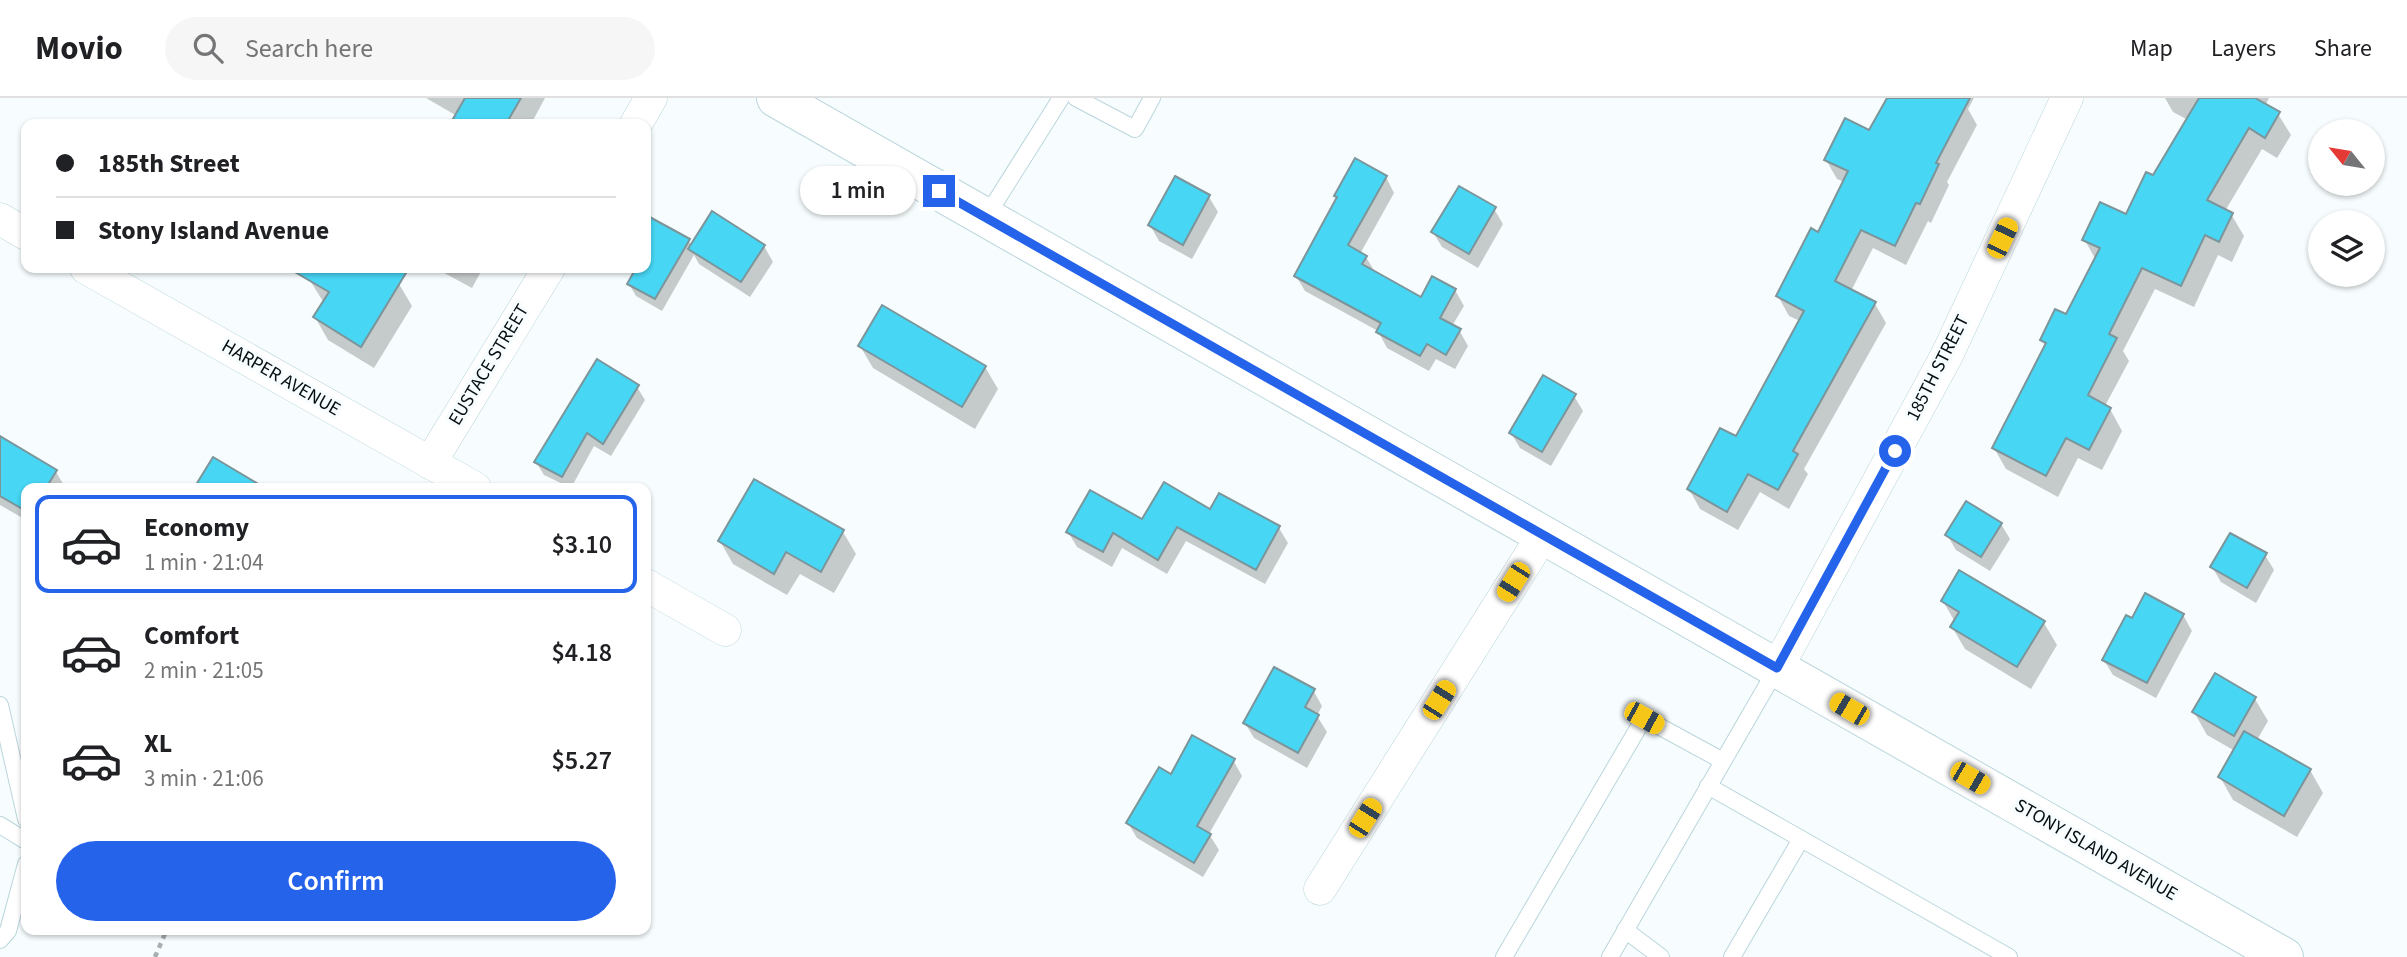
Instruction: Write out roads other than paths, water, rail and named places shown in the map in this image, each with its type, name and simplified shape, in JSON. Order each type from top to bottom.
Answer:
[{"type":"street","points":[[639,119],[651,98]]},
{"type":"street","name":"STONY ISLAND AVENUE","points":[[776,98],[2284,957]]},
{"type":"street","name":"185TH STREET","points":[[1777,668],[1947,355],[2067,98]]},
{"type":"street","points":[[0,219],[21,231]]},
{"type":"street","name":"HARPER AVENUE","points":[[95,273],[466,483]]},
{"type":"street","name":"EUSTACE STREET","points":[[430,463],[545,273]]},
{"type":"street","points":[[1320,888],[1543,535]]},
{"type":"street","points":[[651,588],[725,630]]},
{"type":"lane","points":[[986,217],[1061,98]]},
{"type":"lane","points":[[1076,98],[1135,129],[1152,98]]},
{"type":"lane","points":[[1610,957],[1777,668]]},
{"type":"lane","points":[[0,705],[21,797]]},
{"type":"lane","points":[[1504,957],[1644,718],[1723,761]]},
{"type":"lane","points":[[1709,786],[2010,957]]},
{"type":"lane","points":[[0,825],[21,838]]},
{"type":"lane","points":[[1732,957],[1801,839]]},
{"type":"lane","points":[[0,940],[8,931],[21,883]]},
{"type":"lane","points":[[1625,930],[1661,957]]}]
